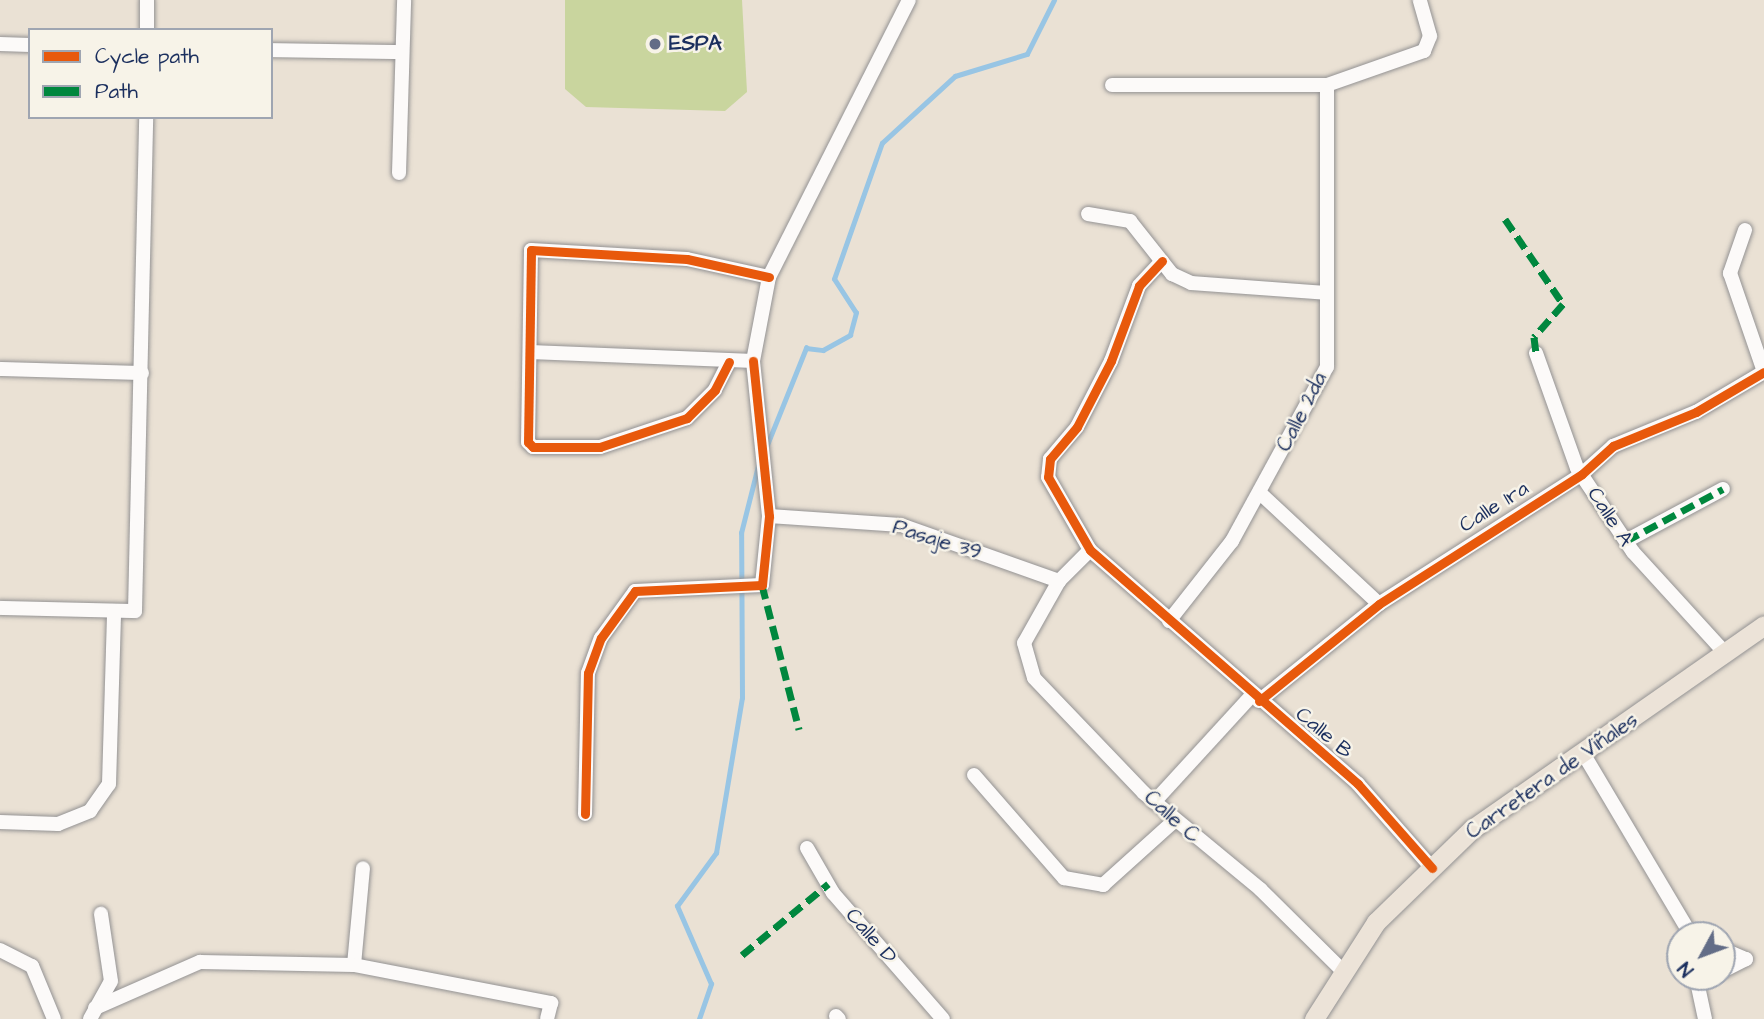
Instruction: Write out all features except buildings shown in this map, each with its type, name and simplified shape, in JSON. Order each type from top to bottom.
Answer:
[{"type":"main road","name":"Carretera de Viñales","points":[[1314,1019],[1376,922],[1472,829],[1764,625]]},
{"type":"street","points":[[147,0],[147,28]]},
{"type":"street","points":[[399,173],[404,0]]},
{"type":"street","points":[[586,814],[588,673],[601,638],[635,591],[762,585],[769,516],[759,441],[753,361],[769,277],[909,0]]},
{"type":"street","points":[[1112,85],[1327,85],[1424,51],[1430,36],[1424,1]]},
{"type":"street","points":[[0,44],[28,45]]},
{"type":"street","points":[[273,50],[402,52]]},
{"type":"street","name":"Calle 2da","points":[[1169,621],[1232,541],[1326,367],[1327,85]]},
{"type":"street","points":[[0,608],[135,611],[146,119]]},
{"type":"street","points":[[1088,214],[1130,221],[1162,261],[1191,284],[1326,293]]},
{"type":"street","points":[[1745,230],[1730,273],[1764,372]]},
{"type":"street","points":[[729,362],[715,390],[687,418],[600,447],[533,447],[528,442],[531,250],[687,259],[769,277]]},
{"type":"street","name":"Calle B","points":[[1162,261],[1139,286],[1111,361],[1077,426],[1050,459],[1048,477],[1090,550],[1358,785],[1432,868]]},
{"type":"street","points":[[531,352],[753,361]]},
{"type":"street","name":"Calle A","points":[[1536,353],[1582,474],[1626,541],[1726,654]]},
{"type":"street","points":[[0,369],[142,373]]},
{"type":"street","name":"Calle 1ra","points":[[1154,802],[1256,698],[1380,604],[1582,474],[1614,446],[1696,412],[1764,372]]},
{"type":"street","points":[[1626,541],[1723,489]]},
{"type":"street","points":[[1260,493],[1380,604]]},
{"type":"street","name":"Pasaje 39","points":[[769,516],[901,525],[1059,581]]},
{"type":"street","points":[[1059,581],[1090,550]]},
{"type":"street","name":"Calle C","points":[[1059,581],[1024,643],[1034,678],[1174,821],[1260,889],[1344,972]]},
{"type":"street","points":[[0,822],[58,824],[90,811],[109,784],[114,611]]},
{"type":"street","points":[[1583,752],[1683,921]]},
{"type":"street","points":[[974,775],[1064,877],[1103,885],[1174,821]]},
{"type":"street","name":"Calle D","points":[[807,848],[833,893],[943,1019]]},
{"type":"street","points":[[354,965],[363,869]]},
{"type":"street","points":[[93,1014],[111,981],[101,914]]},
{"type":"street","points":[[0,950],[32,967],[54,1019]]},
{"type":"street","points":[[1736,955],[1746,959],[1736,964]]},
{"type":"street","points":[[93,1014],[200,962],[354,965],[551,1003],[547,1019]]},
{"type":"street","points":[[1699,991],[1705,1019]]},
{"type":"green space","name":"ESPA","points":[[565,0],[742,0],[747,92],[725,111],[586,107],[565,89]]},
{"type":"waterway","points":[[767,445],[806,348],[823,350],[850,335],[856,313],[834,279],[882,143],[955,76],[1027,54],[1054,0]]},
{"type":"waterway","points":[[699,1019],[711,984],[677,906],[716,853],[742,698],[741,533],[759,462]]},
{"type":"marked path","points":[[1505,219],[1563,304],[1534,337],[1536,353]]},
{"type":"marked path","points":[[1626,541],[1723,489]]},
{"type":"marked path","points":[[762,585],[799,729]]},
{"type":"marked path","points":[[742,955],[828,884]]},
{"type":"cycle path","points":[[729,362],[715,390],[687,418],[600,447],[533,447],[528,442],[531,250],[687,259],[769,277]]},
{"type":"cycle path","points":[[1162,261],[1139,286],[1111,361],[1077,427],[1050,459],[1048,477],[1090,550],[1358,784],[1432,868]]},
{"type":"cycle path","points":[[585,814],[588,673],[601,638],[635,591],[762,585],[769,516],[753,361]]},
{"type":"cycle path","points":[[1259,701],[1379,604],[1582,474],[1613,446],[1696,412],[1764,372]]},
{"type":"place","name":"ESPA","points":[[655,44]]}]
